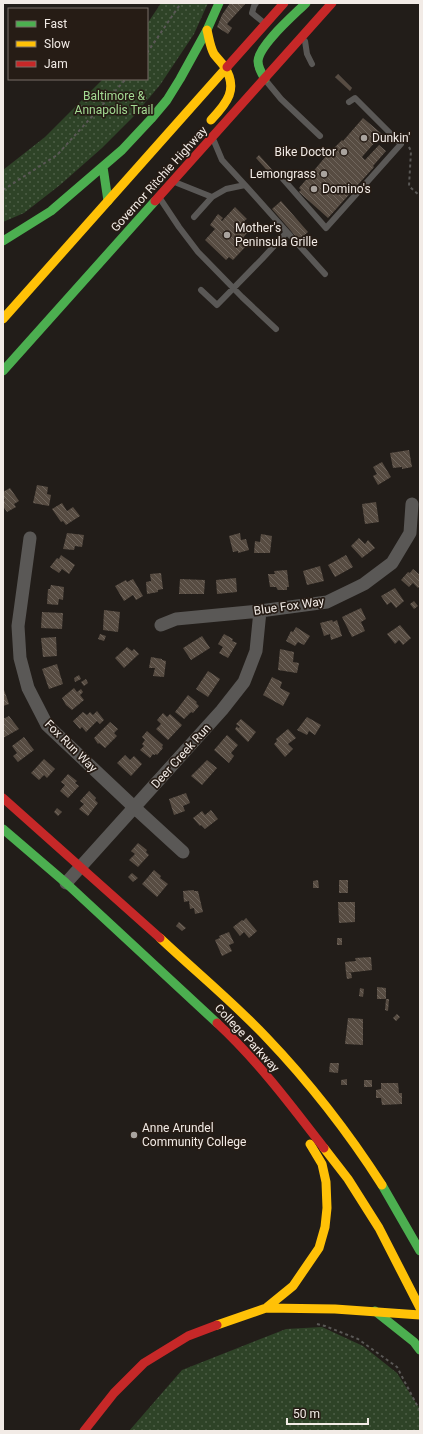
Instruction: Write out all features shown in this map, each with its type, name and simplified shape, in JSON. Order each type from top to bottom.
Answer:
[{"type":"main road","points":[[3,241],[51,211],[103,168],[132,139],[167,100],[207,30],[219,3]]},
{"type":"main road","name":"Governor Ritchie Highway","points":[[3,319],[284,3]]},
{"type":"main road","points":[[265,79],[258,63],[258,55],[306,3]]},
{"type":"main road","name":"Governor Ritchie Highway","points":[[3,371],[174,182],[332,3]]},
{"type":"main road","points":[[207,30],[213,52],[226,69],[230,81],[230,92],[227,102],[207,125]]},
{"type":"main road","points":[[103,168],[108,201]]},
{"type":"main road","points":[[121,240],[139,206]]},
{"type":"main road","name":"College Parkway","points":[[3,798],[226,998],[293,1066],[335,1118],[371,1167],[402,1217],[420,1252]]},
{"type":"main road","name":"College Parkway","points":[[3,829],[66,883],[230,1035],[285,1098],[348,1179],[379,1228],[420,1308]]},
{"type":"main road","points":[[266,1308],[293,1286],[319,1248],[325,1227],[327,1208],[326,1182],[322,1164],[285,1098]]},
{"type":"main road","points":[[402,1217],[420,1239]]},
{"type":"main road","points":[[84,1431],[114,1393],[144,1362],[188,1336],[231,1319],[266,1308],[375,1311],[420,1315]]},
{"type":"main road","points":[[375,1311],[409,1338],[420,1350]]},
{"type":"street","name":"Blue Fox Way","points":[[161,624],[176,619],[260,611],[327,602],[364,584],[392,563],[410,533],[412,504]]},
{"type":"street","name":"Fox Run Way","points":[[30,538],[18,626],[20,658],[28,688],[47,725],[183,852]]},
{"type":"street","name":"Deer Creek Run","points":[[66,883],[222,710],[244,682],[256,651],[260,611]]},
{"type":"lane","points":[[256,3],[252,13],[266,24]]},
{"type":"lane","points":[[304,35],[307,54],[312,64]]},
{"type":"lane","points":[[265,79],[281,99],[320,136]]},
{"type":"lane","points":[[286,175],[283,179],[326,228],[401,144],[355,98],[349,102]]},
{"type":"lane","points":[[212,138],[222,160],[325,274]]},
{"type":"lane","points":[[174,182],[212,197]]},
{"type":"lane","points":[[194,217],[212,197],[226,189],[245,185]]},
{"type":"lane","points":[[159,198],[198,252],[276,329]]},
{"type":"lane","points":[[202,290],[217,305],[262,260],[287,232]]},
{"type":"path","points":[[148,52],[163,32],[181,3]]},
{"type":"path","points":[[3,190],[57,155],[125,80]]},
{"type":"path","points":[[401,144],[408,146],[411,151],[409,186],[420,196]]},
{"type":"path","points":[[315,1323],[358,1339],[397,1368],[420,1412]]},
{"type":"green space","name":"Baltimore & Annapolis Trail","points":[[161,3],[208,3],[194,34],[160,85],[133,117],[102,148],[60,185],[24,213],[3,222],[3,170],[45,137],[102,80],[148,80],[148,22]]},
{"type":"green space","points":[[322,1327],[363,1346],[397,1373],[420,1409],[420,1431],[129,1431],[182,1370],[286,1329]]},
{"type":"building","points":[[230,3],[246,3],[227,24],[232,28],[228,34],[217,27],[222,15]]},
{"type":"building","points":[[338,74],[352,88],[350,91],[335,77]]},
{"type":"building","points":[[363,118],[382,134],[362,157],[365,160],[379,145],[386,151],[373,166],[374,167],[328,218],[299,192],[301,190],[299,188],[327,155],[342,140],[343,141]]},
{"type":"building","points":[[259,155],[276,174],[273,177],[256,158]]},
{"type":"building","points":[[281,201],[308,232],[299,240],[272,209]]},
{"type":"building","name":"Mother's Peninsula Grille","points":[[235,207],[247,219],[244,221],[248,225],[244,230],[247,233],[243,238],[249,243],[233,260],[229,257],[226,260],[205,240],[215,229],[210,225],[218,214],[223,218],[221,220],[222,221]]},
{"type":"building","points":[[409,450],[412,467],[402,469],[402,467],[393,468],[390,453]]},
{"type":"building","points":[[382,462],[391,477],[378,485],[373,476],[377,474],[373,467]]},
{"type":"building","points":[[37,485],[48,487],[47,494],[51,495],[49,506],[33,503]]},
{"type":"building","points":[[10,488],[19,501],[14,504],[16,507],[7,512],[3,506],[3,501],[5,500],[3,497],[3,492]]},
{"type":"building","points":[[376,502],[379,522],[365,524],[362,504]]},
{"type":"building","points":[[62,503],[67,511],[73,507],[80,516],[66,525],[63,521],[61,522],[52,509]]},
{"type":"building","points":[[67,533],[84,535],[82,547],[75,546],[74,550],[63,549]]},
{"type":"building","points":[[240,533],[241,540],[246,539],[249,550],[238,553],[238,551],[233,552],[229,536]]},
{"type":"building","points":[[261,534],[272,536],[270,553],[254,553],[255,541],[260,542]]},
{"type":"building","points":[[359,538],[365,544],[368,540],[375,548],[362,558],[351,546]]},
{"type":"building","points":[[61,555],[75,565],[69,574],[62,569],[59,573],[50,567],[57,558],[59,559]]},
{"type":"building","points":[[346,555],[353,567],[335,577],[328,565]]},
{"type":"building","points":[[320,566],[324,581],[307,585],[303,571]]},
{"type":"building","points":[[413,569],[420,575],[420,586],[418,588],[413,583],[409,587],[401,580]]},
{"type":"building","points":[[287,570],[289,587],[287,587],[287,590],[278,590],[276,587],[270,587],[268,574],[275,574],[274,571]]},
{"type":"building","points":[[161,573],[163,589],[158,590],[158,592],[147,594],[146,582],[151,581],[150,574]]},
{"type":"building","points":[[236,578],[237,592],[217,594],[216,580]]},
{"type":"building","points":[[133,579],[143,596],[136,600],[133,595],[124,601],[115,586],[126,580],[127,582]]},
{"type":"building","points":[[180,579],[205,580],[204,594],[179,594]]},
{"type":"building","points":[[51,585],[64,587],[63,600],[59,599],[58,605],[47,604],[48,589],[50,589]]},
{"type":"building","points":[[395,588],[404,601],[396,608],[391,602],[387,605],[381,596]]},
{"type":"building","points":[[414,601],[418,606],[414,609],[410,604]]},
{"type":"building","points":[[361,608],[366,619],[361,622],[365,631],[352,637],[342,617]]},
{"type":"building","points":[[104,610],[120,612],[118,632],[103,630]]},
{"type":"building","points":[[42,612],[63,613],[62,629],[41,628]]},
{"type":"building","points":[[332,620],[333,622],[337,620],[342,636],[331,640],[330,634],[324,636],[320,623]]},
{"type":"building","points":[[400,625],[411,638],[403,645],[399,640],[395,644],[387,634]]},
{"type":"building","points":[[296,627],[310,636],[304,645],[298,642],[295,646],[286,641],[291,631],[293,632]]},
{"type":"building","points":[[100,634],[106,636],[104,641],[98,639]]},
{"type":"building","points":[[224,634],[233,639],[232,641],[237,643],[228,658],[219,653],[223,647],[218,644]]},
{"type":"building","points":[[202,636],[210,648],[191,660],[183,648]]},
{"type":"building","points":[[56,637],[57,656],[43,657],[41,638]]},
{"type":"building","points":[[127,647],[132,651],[134,649],[139,654],[124,668],[115,658]]},
{"type":"building","points":[[280,649],[294,652],[293,662],[299,663],[297,673],[278,670]]},
{"type":"building","points":[[151,657],[166,661],[164,677],[153,676],[155,668],[149,668]]},
{"type":"building","points":[[57,664],[63,684],[49,689],[42,669]]},
{"type":"building","points":[[208,671],[220,679],[208,697],[196,689]]},
{"type":"building","points":[[79,675],[81,679],[75,682],[74,678]]},
{"type":"building","points":[[272,677],[282,682],[280,688],[290,693],[283,706],[263,695]]},
{"type":"building","points":[[86,679],[88,683],[84,686],[81,682]]},
{"type":"building","points":[[3,687],[9,704],[3,706]]},
{"type":"building","points":[[74,688],[77,692],[81,689],[83,692],[80,695],[84,700],[72,710],[66,705],[62,698]]},
{"type":"building","points":[[188,695],[197,702],[196,703],[199,706],[193,713],[191,712],[184,719],[175,712]]},
{"type":"building","points":[[97,711],[104,720],[100,724],[97,721],[86,732],[82,727],[80,729],[73,721],[83,712],[87,715],[90,712],[93,715]]},
{"type":"building","points":[[163,713],[167,717],[170,714],[182,725],[168,740],[156,729],[161,724],[157,720]]},
{"type":"building","points":[[9,716],[19,729],[3,738],[3,719]]},
{"type":"building","points":[[307,717],[321,725],[315,735],[309,731],[307,735],[297,730]]},
{"type":"building","points":[[241,719],[256,732],[248,742],[235,729],[237,726],[238,728],[240,727],[236,724]]},
{"type":"building","points":[[110,722],[118,729],[114,733],[117,736],[105,748],[99,743],[98,744],[94,738]]},
{"type":"building","points":[[288,729],[296,738],[288,744],[293,749],[285,757],[274,744],[277,741],[276,739]]},
{"type":"building","points":[[147,731],[163,745],[163,748],[157,755],[153,754],[150,758],[140,750],[144,746],[142,744],[145,740],[142,737]]},
{"type":"building","points":[[227,735],[238,745],[231,753],[234,756],[229,763],[214,750]]},
{"type":"building","points":[[24,737],[34,750],[18,762],[13,756],[17,753],[12,746]]},
{"type":"building","points":[[125,755],[130,760],[134,756],[142,764],[131,776],[117,763]]},
{"type":"building","points":[[44,759],[55,769],[47,778],[44,775],[39,780],[31,773]]},
{"type":"building","points":[[207,760],[217,768],[202,785],[191,776]]},
{"type":"building","points":[[68,774],[77,781],[75,783],[79,786],[68,798],[60,791],[65,785],[61,782]]},
{"type":"building","points":[[89,791],[96,798],[95,800],[98,803],[88,816],[79,809],[84,804],[80,801]]},
{"type":"building","points":[[186,793],[190,803],[183,806],[185,811],[174,815],[169,799]]},
{"type":"building","points":[[57,808],[62,812],[58,816],[54,812]]},
{"type":"building","points":[[211,810],[218,819],[205,829],[193,818],[202,811],[205,815]]},
{"type":"building","points":[[138,843],[147,850],[146,852],[149,855],[138,867],[129,860],[135,854],[131,851]]},
{"type":"building","points":[[154,870],[161,876],[160,878],[168,884],[157,897],[142,884]]},
{"type":"building","points":[[132,873],[138,878],[133,882],[128,877]]},
{"type":"building","points":[[318,880],[319,888],[313,888],[313,881]]},
{"type":"building","points":[[339,880],[348,880],[348,893],[339,893]]},
{"type":"building","points":[[183,891],[198,891],[203,912],[195,914],[194,908],[190,909],[189,901],[184,902]]},
{"type":"building","points":[[338,902],[355,902],[355,922],[339,923]]},
{"type":"building","points":[[246,918],[257,931],[249,938],[244,932],[240,936],[233,927]]},
{"type":"building","points":[[179,922],[186,928],[182,931],[176,926]]},
{"type":"building","points":[[229,932],[234,943],[229,945],[232,951],[222,956],[215,940],[220,938],[219,936]]},
{"type":"building","points":[[337,938],[342,938],[342,945],[337,945]]},
{"type":"building","points":[[371,957],[372,970],[346,973],[345,962],[356,961],[355,958]]},
{"type":"building","points":[[346,973],[351,973],[352,978],[347,979]]},
{"type":"building","points":[[377,987],[386,988],[386,999],[377,999]]},
{"type":"building","points":[[360,988],[364,989],[363,997],[359,996]]},
{"type":"building","points":[[386,999],[389,999],[388,1011],[385,1010]]},
{"type":"building","points":[[397,1014],[400,1017],[396,1021],[393,1018]]},
{"type":"building","points":[[348,1018],[363,1019],[363,1045],[345,1044]]},
{"type":"building","points":[[330,1063],[339,1063],[338,1073],[329,1072]]},
{"type":"building","points":[[347,1079],[347,1085],[341,1085],[341,1080]]},
{"type":"building","points":[[364,1080],[372,1080],[372,1087],[364,1087]]},
{"type":"building","points":[[381,1083],[398,1083],[399,1093],[402,1093],[402,1104],[382,1105],[381,1098],[376,1098],[376,1090],[381,1089]]},
{"type":"traffic: fast","points":[[3,241],[51,211],[122,150],[151,119],[167,100],[180,79],[207,30],[219,3]]},
{"type":"traffic: fast","points":[[265,79],[260,71],[258,61],[260,54],[278,30],[306,3]]},
{"type":"traffic: fast","points":[[103,167],[108,201]]},
{"type":"traffic: fast","points":[[3,371],[155,201]]},
{"type":"traffic: fast","points":[[3,829],[66,883],[217,1023]]},
{"type":"traffic: fast","points":[[382,1185],[420,1251]]},
{"type":"traffic: fast","points":[[375,1311],[414,1342],[420,1350]]},
{"type":"traffic: slow","points":[[207,30],[214,54],[224,66],[231,82],[231,89],[226,102],[211,120]]},
{"type":"traffic: slow","points":[[3,319],[227,67]]},
{"type":"traffic: slow","points":[[160,938],[240,1011],[282,1054],[328,1108],[382,1185]]},
{"type":"traffic: slow","points":[[266,1308],[293,1286],[319,1248],[325,1227],[327,1208],[326,1182],[322,1164],[310,1144]]},
{"type":"traffic: slow","points":[[324,1148],[348,1179],[379,1228],[420,1308]]},
{"type":"traffic: slow","points":[[217,1325],[266,1308],[335,1309],[420,1315]]},
{"type":"traffic: jam","points":[[227,67],[284,3]]},
{"type":"traffic: jam","points":[[155,201],[332,3]]},
{"type":"traffic: jam","points":[[3,798],[160,938]]},
{"type":"traffic: jam","points":[[217,1023],[260,1067],[324,1148]]},
{"type":"traffic: jam","points":[[84,1431],[114,1393],[144,1363],[188,1336],[217,1325]]},
{"type":"place","name":"Dunkin'","points":[[364,138]]},
{"type":"place","name":"Bike Doctor","points":[[344,152]]},
{"type":"place","name":"Lemongrass","points":[[324,174]]},
{"type":"place","name":"Domino's","points":[[314,189]]},
{"type":"place","name":"Mother's Peninsula Grille","points":[[227,235]]},
{"type":"place","name":"Anne Arundel Community College","points":[[134,1135]]}]
